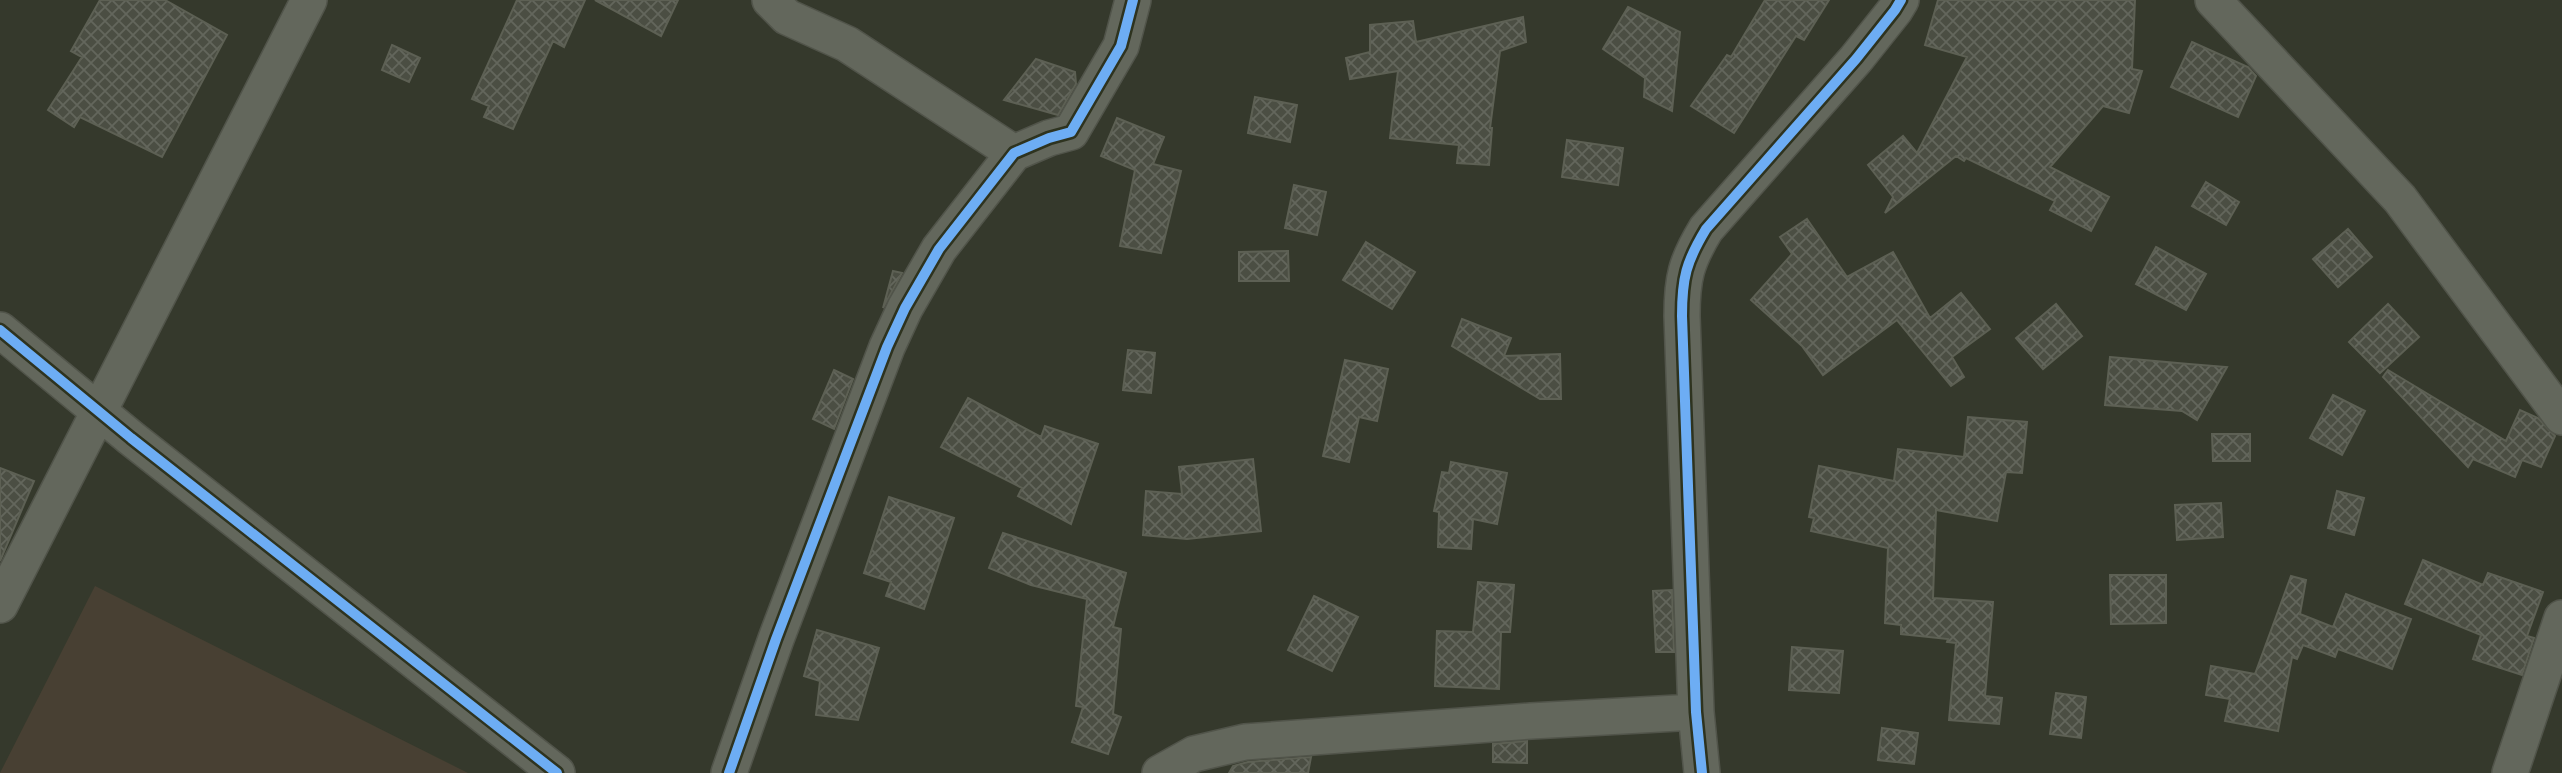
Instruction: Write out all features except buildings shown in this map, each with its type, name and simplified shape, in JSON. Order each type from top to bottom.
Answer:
[{"type":"street","points":[[0,605],[309,0]]},
{"type":"street","points":[[770,0],[787,17],[847,44],[1014,153]]},
{"type":"street","points":[[729,773],[776,639],[887,347],[905,308],[939,249],[1014,153],[1071,132],[1121,46],[1133,0]]},
{"type":"street","points":[[1702,773],[1696,712],[1682,316],[1682,288],[1689,256],[1706,229],[1856,59],[1901,0]]},
{"type":"street","points":[[2213,0],[2400,200],[2562,417]]},
{"type":"street","points":[[0,330],[100,413],[557,773]]},
{"type":"street","points":[[2510,773],[2562,618]]},
{"type":"street","points":[[1160,773],[1194,754],[1245,742],[1531,720],[1696,712]]},
{"type":"shaded area","points":[[95,586],[468,773],[0,773]]},
{"type":"cycle path","points":[[729,773],[776,639],[887,347],[905,308],[939,249],[1014,153],[1071,132],[1121,46],[1133,0]]},
{"type":"cycle path","points":[[1702,773],[1696,712],[1682,316],[1686,271],[1706,229],[1856,59],[1901,0]]},
{"type":"cycle path","points":[[0,330],[131,438],[557,773]]}]
